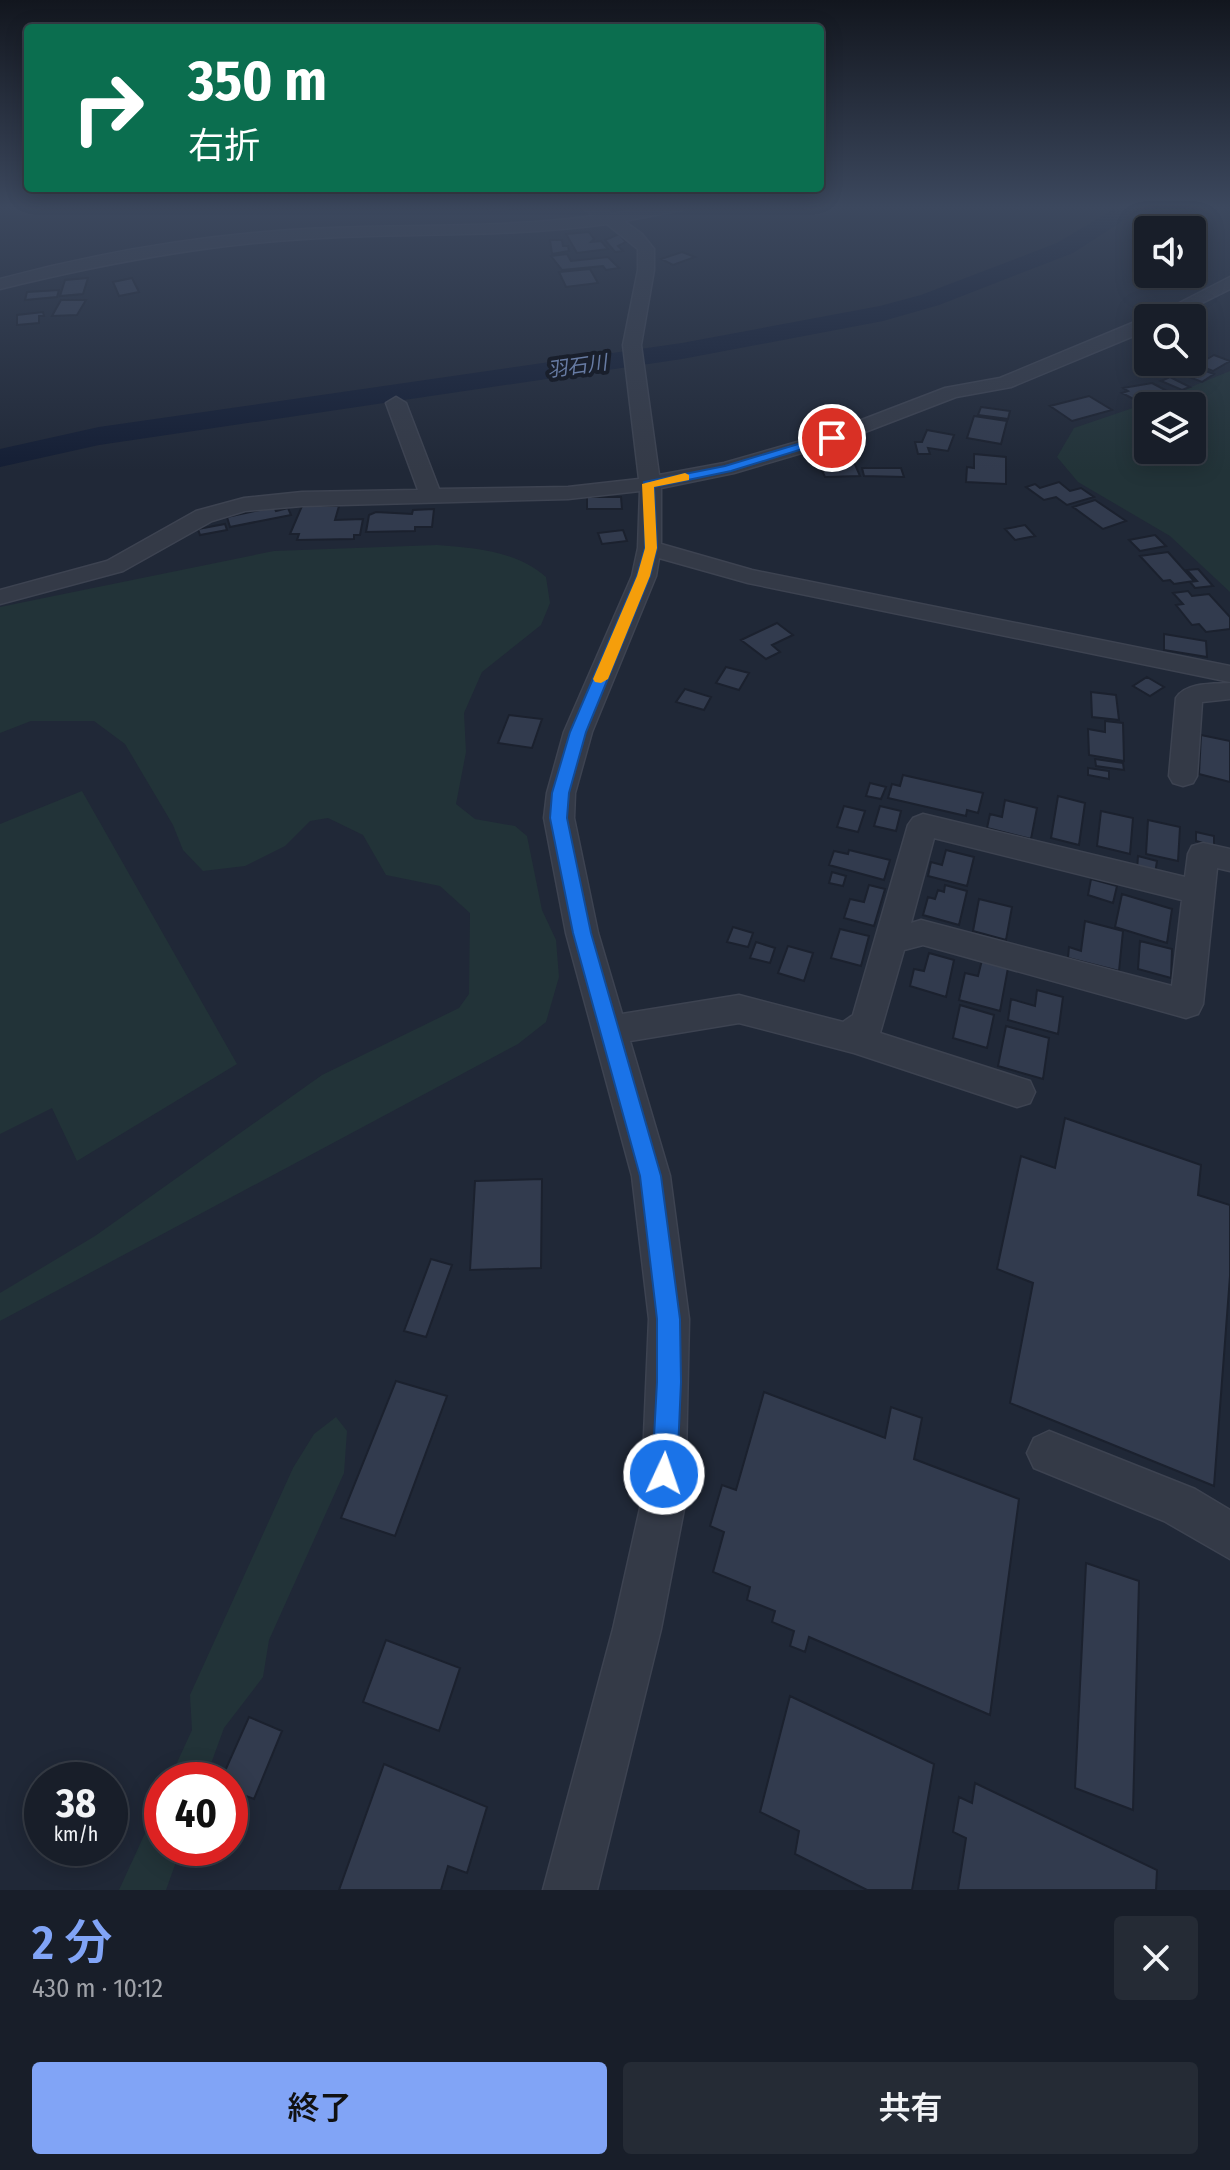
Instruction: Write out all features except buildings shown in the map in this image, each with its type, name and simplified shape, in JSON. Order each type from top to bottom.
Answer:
[{"type":"street","points":[[570,1890],[637,1629],[663,1504],[669,1382],[669,1319],[651,1176],[608,1030],[562,846],[559,818],[561,793],[578,732],[644,576],[651,548],[648,484],[633,356],[635,310],[639,294]]},
{"type":"street","points":[[1187,304],[1206,294]]},
{"type":"street","points":[[0,597],[115,566],[204,516],[224,509],[302,499],[568,493],[648,484],[780,455],[952,392],[1004,383],[1039,371],[1134,329]]},
{"type":"street","points":[[396,403],[431,497]]},
{"type":"street","points":[[651,548],[748,576],[1230,674]]},
{"type":"street","points":[[1183,776],[1189,698],[1198,694],[1230,691]]},
{"type":"street","points":[[854,1039],[856,1030],[867,1024],[923,825],[1198,892]]},
{"type":"street","points":[[892,935],[908,938],[921,932],[1186,1004],[1203,854],[1230,860]]},
{"type":"street","points":[[608,1030],[739,1009],[854,1039],[1017,1092]]},
{"type":"street","points":[[1049,1453],[1179,1505],[1230,1536]]},
{"type":"shaded area","points":[[1230,371],[1230,592],[1170,536],[1078,482],[1057,457],[1074,428],[1134,408],[1134,464],[1206,464],[1206,392],[1179,392]]},
{"type":"shaded area","points":[[437,545],[509,556],[546,577],[550,603],[541,625],[482,672],[464,713],[466,752],[456,804],[475,819],[515,826],[527,836],[542,910],[556,940],[559,977],[546,1022],[518,1044],[0,1321],[0,1293],[95,1236],[322,1075],[459,1008],[469,994],[470,913],[440,886],[386,875],[363,835],[328,818],[310,821],[285,846],[245,866],[203,871],[183,850],[173,825],[125,744],[94,721],[31,721],[0,733],[0,607],[274,551]]},
{"type":"shaded area","points":[[82,791],[237,1064],[77,1161],[52,1108],[0,1134],[0,824]]},
{"type":"shaded area","points":[[336,1417],[347,1431],[344,1473],[269,1640],[263,1677],[224,1728],[212,1762],[177,1762],[192,1730],[190,1695],[293,1468],[314,1434]]},
{"type":"shaded area","points":[[144,1835],[144,1866],[175,1866],[166,1890],[119,1890]]},
{"type":"waterway","name":"羽石川","points":[[0,458],[99,436],[682,351],[883,313],[945,294]]},
{"type":"slow traffic","points":[[601,679],[644,576],[651,548],[648,484],[685,477]]},
{"type":"route","points":[[664,1474],[669,1319],[651,1176],[582,933],[562,846],[559,818],[561,793],[578,732],[644,576],[651,548],[648,484],[727,469],[832,438]]}]
